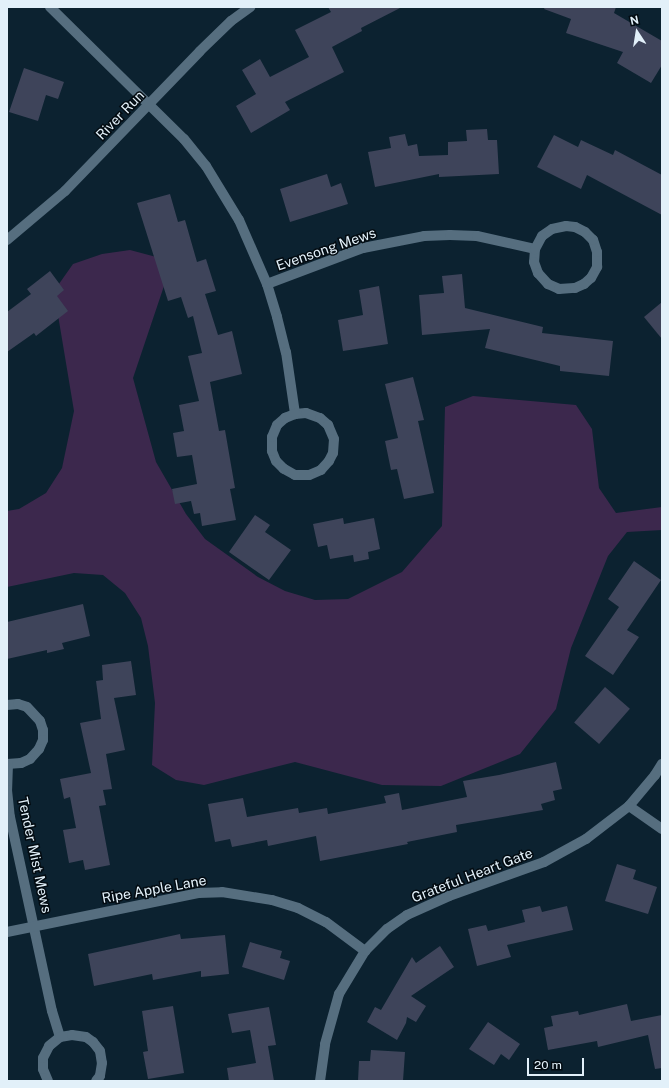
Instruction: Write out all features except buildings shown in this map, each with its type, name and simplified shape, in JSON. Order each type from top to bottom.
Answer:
[{"type":"street","points":[[50,7],[184,140],[206,166],[239,220],[267,284],[286,352],[295,414]]},
{"type":"street","name":"River Run","points":[[7,240],[65,191],[210,41],[231,21],[250,7]]},
{"type":"street","points":[[566,226],[575,227],[586,232],[593,240],[597,252],[596,267],[591,278],[584,284],[575,288],[559,289],[548,284],[538,273],[534,262],[535,249],[542,236],[552,229],[566,226]]},
{"type":"street","name":"Evensong Mews","points":[[267,284],[363,248],[424,236],[477,236],[535,249]]},
{"type":"street","points":[[306,413],[320,418],[328,425],[334,439],[333,453],[329,461],[321,470],[309,475],[295,475],[284,470],[276,461],[272,451],[272,436],[277,425],[285,418],[295,414],[306,413]]},
{"type":"street","name":"Tender Mist Mews","points":[[7,705],[18,704],[27,707],[40,721],[43,730],[39,749],[30,759],[21,763],[8,764],[8,790],[10,817],[35,926],[52,1011],[60,1037]]},
{"type":"street","name":"Grateful Heart Gate","points":[[320,1081],[325,1044],[339,994],[365,951],[387,929],[407,915],[449,896],[544,862],[586,839],[629,806],[656,775],[662,764]]},
{"type":"street","points":[[629,806],[662,829]]},
{"type":"street","name":"Ripe Apple Lane","points":[[7,932],[192,894],[222,892],[272,900],[298,908],[326,922],[365,951]]},
{"type":"street","points":[[48,1081],[43,1069],[43,1058],[49,1046],[60,1037],[72,1035],[86,1037],[93,1042],[100,1052],[102,1063],[100,1076],[96,1081]]},
{"type":"shaded area","points":[[130,250],[160,258],[164,286],[133,378],[156,462],[186,514],[205,539],[258,577],[285,591],[315,600],[348,599],[402,572],[442,526],[445,407],[473,396],[576,405],[592,429],[599,488],[616,513],[662,507],[662,530],[627,532],[608,556],[571,648],[556,709],[520,754],[441,786],[382,785],[295,762],[204,785],[176,780],[152,765],[155,703],[148,646],[141,618],[125,593],[103,575],[74,573],[7,587],[7,511],[19,509],[46,493],[62,468],[74,411],[54,291],[73,264],[102,254]]}]
